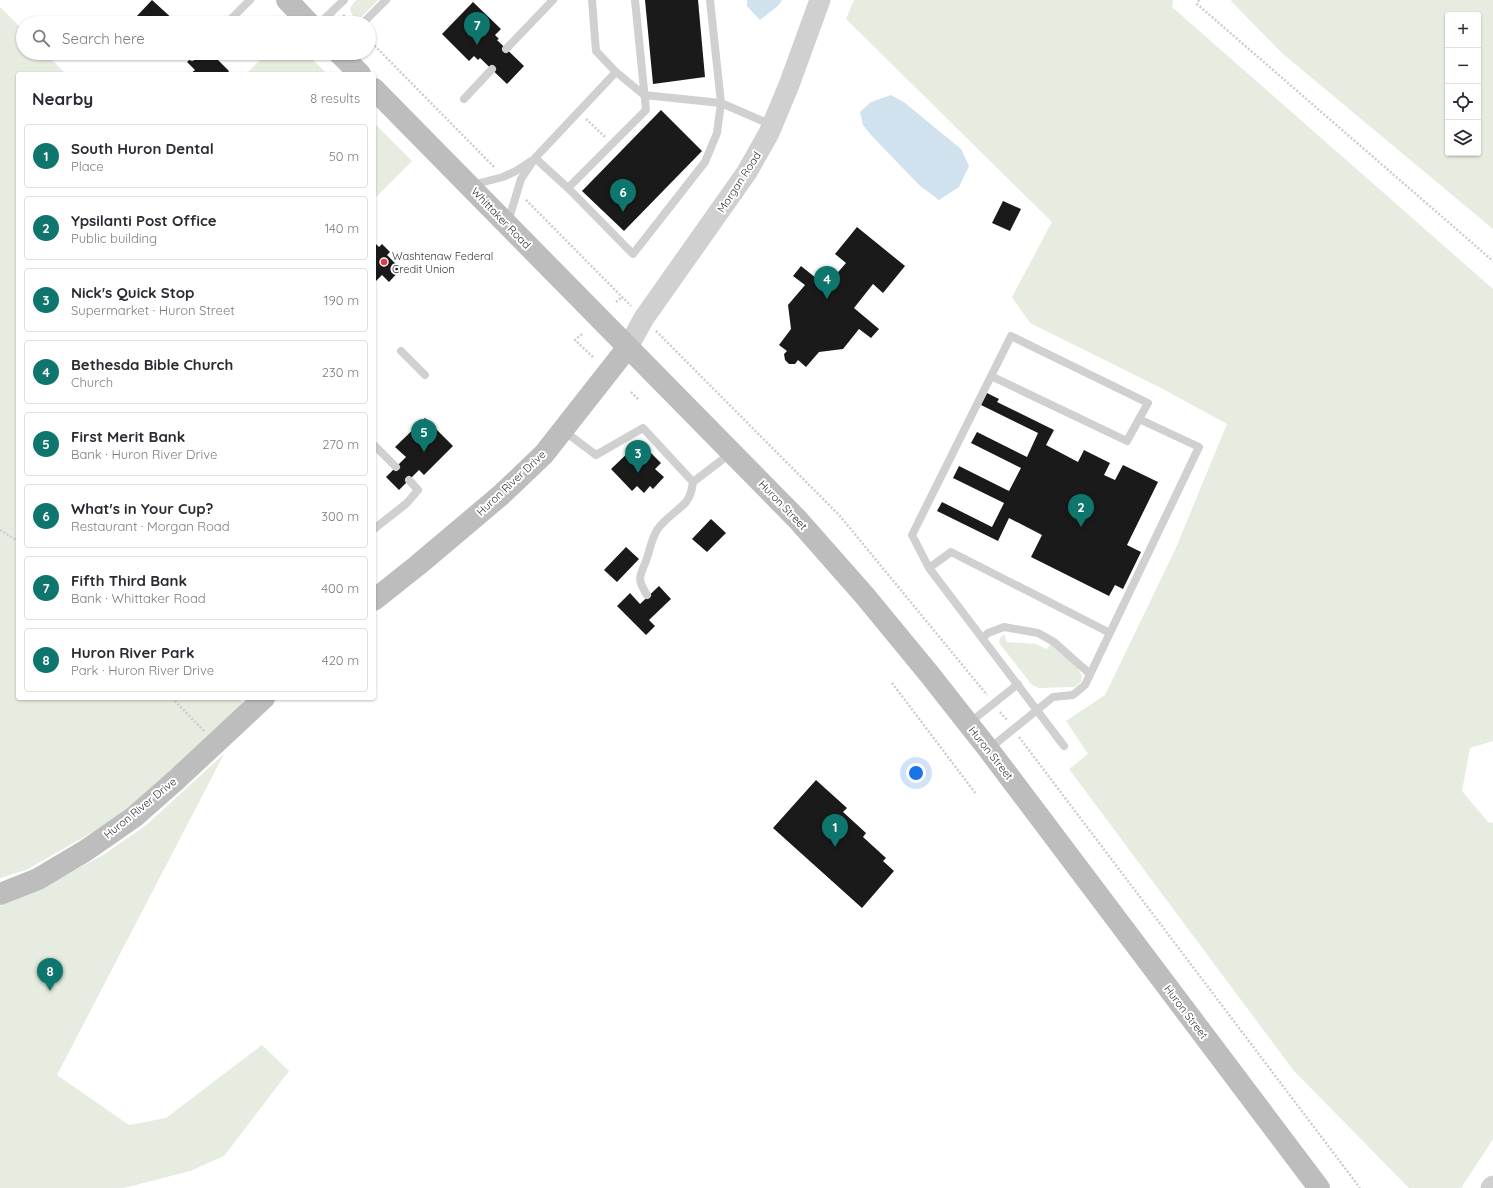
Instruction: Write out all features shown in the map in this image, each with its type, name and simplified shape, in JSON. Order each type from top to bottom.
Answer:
[{"type":"main road","points":[[286,0],[302,16]]},
{"type":"main road","points":[[346,60],[358,72]]},
{"type":"main road","name":"Whittaker Road","points":[[376,91],[628,348]]},
{"type":"main road","name":"Huron River Drive","points":[[376,598],[501,495],[544,454],[628,348]]},
{"type":"main road","name":"Huron Street","points":[[628,348],[798,520],[866,596],[989,750],[1320,1188]]},
{"type":"main road","name":"Huron River Drive","points":[[0,894],[38,879],[85,851],[134,816],[262,700]]},
{"type":"street","name":"Morgan Road","points":[[628,348],[644,318],[747,172],[772,126],[789,85],[820,0]]},
{"type":"lane","points":[[234,16],[250,0]]},
{"type":"lane","points":[[327,16],[344,0]]},
{"type":"lane","points":[[370,16],[386,0]]},
{"type":"lane","points":[[506,49],[553,0]]},
{"type":"lane","points":[[592,0],[596,51],[616,72],[644,95],[721,103],[772,126]]},
{"type":"lane","points":[[568,188],[646,110],[635,0]]},
{"type":"lane","points":[[535,158],[568,188],[633,254],[705,162],[717,134],[721,103],[710,0]]},
{"type":"lane","points":[[464,99],[492,69]]},
{"type":"lane","points":[[507,224],[521,179],[535,158],[616,72]]},
{"type":"lane","points":[[469,186],[503,177],[516,171],[535,158]]},
{"type":"lane","points":[[991,376],[1128,441],[1148,403],[1011,336],[991,376],[912,535],[929,568],[1064,746]]},
{"type":"lane","points":[[401,351],[425,375]]},
{"type":"lane","points":[[989,750],[1053,697],[1073,695],[1085,685],[1198,447],[1140,419]]},
{"type":"lane","points":[[563,430],[596,455],[643,428],[693,482]]},
{"type":"lane","points":[[376,447],[396,467]]},
{"type":"lane","points":[[647,595],[641,586],[640,575],[652,540],[658,529],[667,518],[686,502],[691,492],[693,482],[731,453]]},
{"type":"lane","points":[[376,527],[407,503],[418,490],[409,480]]},
{"type":"lane","points":[[929,568],[952,552],[1110,632]]},
{"type":"lane","points":[[983,638],[988,633],[1004,627],[1038,633],[1054,642],[1090,674]]},
{"type":"lane","points":[[968,724],[1018,684]]},
{"type":"path","points":[[1199,0],[1197,4],[1493,261]]},
{"type":"path","points":[[376,47],[496,170]]},
{"type":"path","points":[[578,112],[612,144]]},
{"type":"path","points":[[521,196],[623,298],[616,302]]},
{"type":"path","points":[[656,330],[840,516],[986,694]]},
{"type":"path","points":[[582,334],[575,340],[594,358]]},
{"type":"path","points":[[631,392],[639,400]]},
{"type":"path","points":[[0,530],[16,540]]},
{"type":"path","points":[[892,684],[976,794]]},
{"type":"path","points":[[174,700],[194,719],[215,744]]},
{"type":"path","points":[[1004,716],[1008,721]]},
{"type":"path","points":[[1020,738],[1360,1188]]},
{"type":"shaded area","points":[[356,0],[378,0],[362,16],[353,16],[350,9]]},
{"type":"shaded area","points":[[854,0],[1173,0],[1172,7],[1493,289],[1493,741],[1470,748],[1462,791],[1488,822],[1493,823],[1493,1139],[1461,1188],[1409,1188],[1294,1071],[1069,769],[1088,754],[1066,721],[1105,695],[1175,550],[1227,424],[1161,388],[1030,323],[1012,297],[1052,222],[846,19]]},
{"type":"shaded area","points":[[1232,0],[1493,0],[1493,229],[1283,54],[1231,1]]},
{"type":"shaded area","points":[[0,7],[16,23],[16,60],[52,60],[64,72],[16,72],[16,700],[240,700],[247,706],[128,812],[26,870],[0,878]]},
{"type":"shaded area","points":[[260,60],[313,60],[325,72],[248,72]]},
{"type":"shaded area","points":[[376,125],[412,161],[376,197]]},
{"type":"shaded area","points":[[1004,634],[1007,642],[1036,644],[1046,649],[1051,644],[1076,665],[1082,676],[1081,682],[1075,687],[1039,688],[1032,685],[999,643],[1000,638]]},
{"type":"shaded area","points":[[224,754],[57,1075],[129,1125],[166,1118],[262,1045],[289,1071],[224,1156],[190,1171],[124,1188],[0,1188],[0,906],[55,881],[103,855],[145,826]]},
{"type":"water","points":[[747,0],[782,0],[779,5],[760,20],[747,6]]},
{"type":"water","points":[[891,95],[905,103],[961,149],[969,166],[959,187],[939,200],[919,185],[863,125],[860,112],[871,102]]},
{"type":"building","points":[[152,0],[170,16],[137,16]]},
{"type":"building","points":[[645,0],[698,0],[705,77],[653,84]]},
{"type":"building","points":[[473,2],[501,29],[495,35],[499,39],[497,40],[524,66],[507,84],[480,58],[478,60],[474,56],[469,61],[442,34]]},
{"type":"building","points":[[189,60],[218,60],[229,71],[192,72],[195,70],[187,62]]},
{"type":"building","points":[[661,110],[702,151],[624,231],[582,191]]},
{"type":"building","points":[[1003,201],[1021,209],[1010,231],[992,223]]},
{"type":"building","points":[[857,227],[905,266],[883,293],[873,284],[854,308],[879,329],[871,338],[859,329],[843,349],[819,352],[806,367],[798,360],[795,364],[789,364],[785,360],[784,354],[787,351],[779,345],[791,329],[788,305],[805,285],[793,276],[801,266],[826,286],[846,263],[835,254]]},
{"type":"building","name":"Washtenaw Federal Credit Union","points":[[376,244],[379,247],[382,244],[390,252],[387,255],[401,269],[389,282],[382,275],[376,281]]},
{"type":"building","points":[[987,393],[999,399],[997,402],[1054,430],[1046,445],[1078,462],[1084,450],[1110,463],[1104,475],[1115,480],[1123,465],[1158,482],[1127,545],[1141,552],[1123,589],[1115,585],[1109,596],[1031,557],[1042,535],[1009,518],[998,541],[937,511],[942,502],[992,527],[1004,503],[953,478],[959,466],[1009,491],[1021,468],[971,443],[977,432],[1027,457],[1038,433],[981,405]]},
{"type":"building","points":[[425,418],[453,446],[424,475],[419,470],[399,490],[386,477],[406,457],[395,447]]},
{"type":"building","points":[[633,448],[642,456],[648,450],[661,463],[655,469],[664,477],[653,489],[650,486],[644,493],[637,486],[632,491],[611,469]]},
{"type":"building","points":[[711,519],[726,533],[707,552],[692,539]]},
{"type":"building","points":[[626,547],[639,559],[617,582],[604,570]]},
{"type":"building","points":[[659,586],[671,599],[649,620],[655,626],[646,635],[617,606],[630,593],[640,604]]},
{"type":"building","points":[[816,780],[847,808],[843,812],[866,833],[863,837],[886,858],[883,861],[894,871],[862,908],[773,828]]},
{"type":"place","name":"Fifth Third Bank","points":[[477,45]]},
{"type":"place","name":"What's in Your Cup?","points":[[623,212]]},
{"type":"place","name":"Washtenaw Federal Credit Union","points":[[384,262]]},
{"type":"place","name":"Bethesda Bible Church","points":[[827,299]]},
{"type":"place","name":"First Merit Bank","points":[[424,452]]},
{"type":"place","name":"Nick's Quick Stop","points":[[638,473]]},
{"type":"place","name":"Ypsilanti Post Office","points":[[1081,527]]},
{"type":"place","name":"South Huron Dental","points":[[835,847]]},
{"type":"place","name":"Huron River Park","points":[[50,991]]}]
